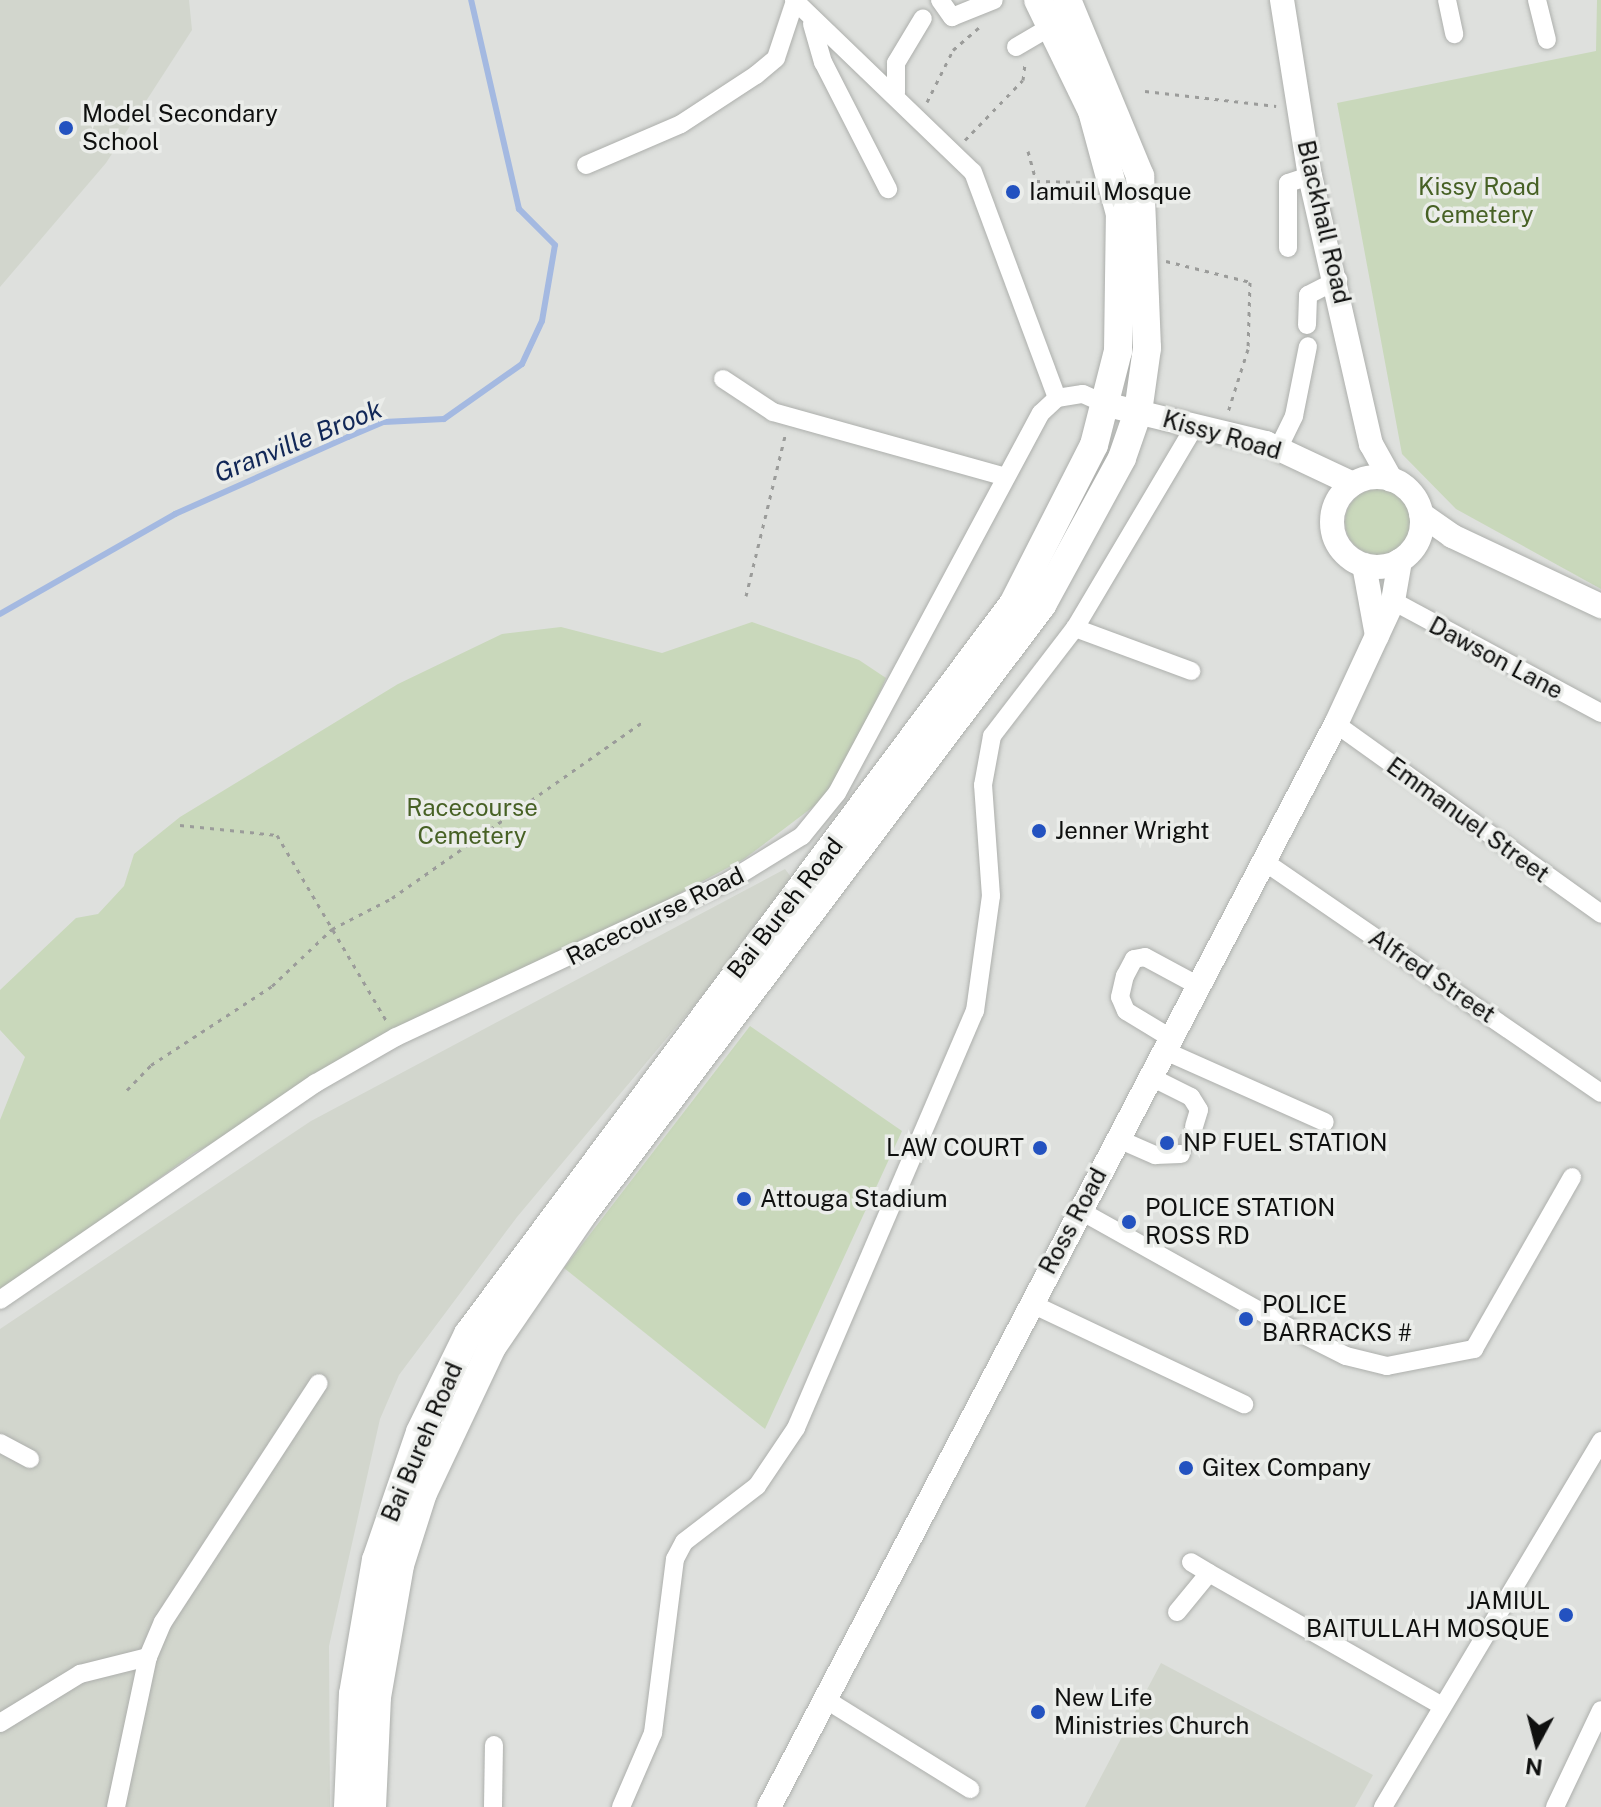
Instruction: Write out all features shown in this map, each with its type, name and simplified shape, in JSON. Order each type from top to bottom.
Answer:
[{"type":"highway","name":"Bai Bureh Road","points":[[348,1807],[353,1694],[376,1560],[420,1432],[468,1334],[1013,604],[1075,490],[1108,405],[1122,306],[1114,178],[1052,26],[1038,0]]},
{"type":"highway","points":[[372,1807],[377,1697],[400,1565],[423,1493],[492,1347],[618,1167],[1042,605],[1099,509],[1138,412],[1146,259],[1140,176],[1067,0]]},
{"type":"main road","name":"Blackhall Road","points":[[1282,0],[1310,176],[1338,280],[1371,444],[1391,480]]},
{"type":"main road","points":[[1108,405],[1138,412]]},
{"type":"main road","name":"Kissy Road","points":[[1138,412],[1221,430],[1278,449],[1303,463],[1357,482]]},
{"type":"main road","name":"Blackhall Road","points":[[1357,482],[1371,444]]},
{"type":"main road","name":"Kissy Road","points":[[1303,463],[1334,509]]},
{"type":"main road","points":[[1377,636],[1364,565],[1335,539],[1334,509],[1357,482],[1391,480],[1411,493],[1421,514],[1452,536],[1601,606]]},
{"type":"main road","points":[[1418,542],[1421,514]]},
{"type":"main road","points":[[1364,565],[1400,561],[1418,542],[1452,536]]},
{"type":"main road","name":"Ross Road","points":[[769,1807],[1116,1138],[1336,724],[1393,601],[1400,561]]},
{"type":"street","points":[[940,0],[952,17],[991,9]]},
{"type":"street","points":[[1447,0],[1454,34]]},
{"type":"street","points":[[1537,0],[1547,40]]},
{"type":"street","points":[[794,1],[812,24],[896,93],[954,150],[999,229],[1023,323],[1057,398],[1083,394],[1108,405]]},
{"type":"street","points":[[586,165],[681,124],[756,75],[776,58],[794,1]]},
{"type":"street","points":[[896,93],[896,63],[923,18]]},
{"type":"street","points":[[812,24],[823,62],[888,189]]},
{"type":"street","points":[[1016,47],[1052,26]]},
{"type":"street","points":[[1288,248],[1288,183],[1310,176]]},
{"type":"street","points":[[1307,325],[1308,295],[1338,280]]},
{"type":"street","points":[[1278,449],[1294,416],[1308,346]]},
{"type":"street","points":[[723,379],[790,416],[1002,476]]},
{"type":"street","name":"Racecourse Road","points":[[2,1294],[242,1131],[396,1037],[729,881],[802,836],[837,793],[1002,476],[1057,398]]},
{"type":"street","points":[[621,1807],[653,1733],[675,1559],[684,1542],[757,1486],[796,1428],[967,1033],[983,978],[991,896],[984,757],[1075,628],[1196,424]]},
{"type":"street","name":"Dawson Lane","points":[[1393,601],[1601,713]]},
{"type":"street","points":[[1075,628],[1191,671]]},
{"type":"street","name":"Emmanuel Street","points":[[1336,724],[1601,914]]},
{"type":"street","name":"Alfred Street","points":[[1262,860],[1601,1093]]},
{"type":"street","points":[[1197,985],[1145,957],[1134,959],[1125,976],[1120,997],[1126,1011],[1166,1044],[1325,1122]]},
{"type":"street","points":[[1149,1076],[1191,1097],[1199,1110],[1194,1126]]},
{"type":"street","points":[[1116,1138],[1155,1155],[1181,1154]]},
{"type":"street","points":[[1079,1210],[1305,1336],[1387,1366],[1474,1349],[1572,1177]]},
{"type":"street","points":[[1030,1303],[1244,1404]]},
{"type":"street","points":[[116,1807],[148,1657],[319,1383]]},
{"type":"street","points":[[0,1443],[30,1459]]},
{"type":"street","points":[[1383,1807],[1439,1704],[1598,1451]]},
{"type":"street","points":[[1191,1562],[1439,1704]]},
{"type":"street","points":[[1177,1612],[1209,1573]]},
{"type":"street","points":[[0,1723],[69,1678],[148,1657]]},
{"type":"street","points":[[825,1699],[970,1789]]},
{"type":"street","points":[[1555,1807],[1601,1710]]},
{"type":"street","points":[[493,1807],[494,1745]]},
{"type":"path","points":[[921,116],[953,50],[991,9]]},
{"type":"path","points":[[954,150],[1023,80],[1027,67],[1016,47]]},
{"type":"path","points":[[1145,91],[1300,105]]},
{"type":"path","points":[[1028,151],[1036,181],[1114,178]]},
{"type":"path","points":[[1146,259],[1250,282],[1248,349],[1221,430]]},
{"type":"path","points":[[746,596],[790,416]]},
{"type":"path","points":[[127,1090],[151,1065],[272,986],[332,929],[392,898],[644,721]]},
{"type":"path","points":[[180,825],[277,835],[396,1037]]},
{"type":"shaded area","name":"Model Secondary School","points":[[0,0],[189,0],[192,30],[106,163],[0,287]]},
{"type":"shaded area","points":[[785,869],[794,881],[785,897],[517,1217],[399,1375],[380,1419],[329,1646],[330,1807],[0,1807],[0,1329],[311,1121]]},
{"type":"shaded area","points":[[1161,1663],[1373,1775],[1355,1807],[1085,1807]]},
{"type":"green space","name":"Kissy Road Cemetery","points":[[1597,0],[1601,0],[1601,589],[1456,509],[1402,454],[1337,103],[1596,51]]},
{"type":"green space","points":[[1378,489],[1391,492],[1401,499],[1408,509],[1411,522],[1408,535],[1401,545],[1391,552],[1378,555],[1365,552],[1355,545],[1348,535],[1345,522],[1348,509],[1355,499],[1365,492]]},
{"type":"green space","name":"Racecourse Cemetery","points":[[752,622],[859,660],[886,678],[838,788],[744,859],[194,1153],[0,1294],[0,1120],[25,1057],[0,1030],[0,990],[76,918],[98,914],[124,886],[134,854],[180,817],[398,684],[502,634],[561,627],[662,653]]},
{"type":"green space","name":"Attouga Stadium","points":[[750,1026],[902,1131],[765,1429],[564,1268]]},
{"type":"waterway","name":"Granville Brook","points":[[0,614],[175,514],[348,437],[384,422],[444,419],[522,364],[542,321],[555,245],[519,209],[471,0]]},
{"type":"tunnel","points":[[1181,1154],[1194,1126]]},
{"type":"place","name":"Model Secondary School","points":[[66,128]]},
{"type":"place","name":"Iamuil Mosque","points":[[1013,192]]},
{"type":"place","name":"Jenner Wright","points":[[1039,831]]},
{"type":"place","name":"NP FUEL STATION","points":[[1167,1143]]},
{"type":"place","name":"LAW COURT","points":[[1040,1148]]},
{"type":"place","name":"Attouga Stadium","points":[[744,1199]]},
{"type":"place","name":"POLICE STATION ROSS RD","points":[[1129,1222]]},
{"type":"place","name":"POLICE BARRACKS #","points":[[1246,1319]]},
{"type":"place","name":"Gitex Company","points":[[1186,1468]]},
{"type":"place","name":"JAMIUL BAITULLAH MOSQUE","points":[[1566,1615]]},
{"type":"place","name":"New Life Ministries Church","points":[[1038,1712]]}]
